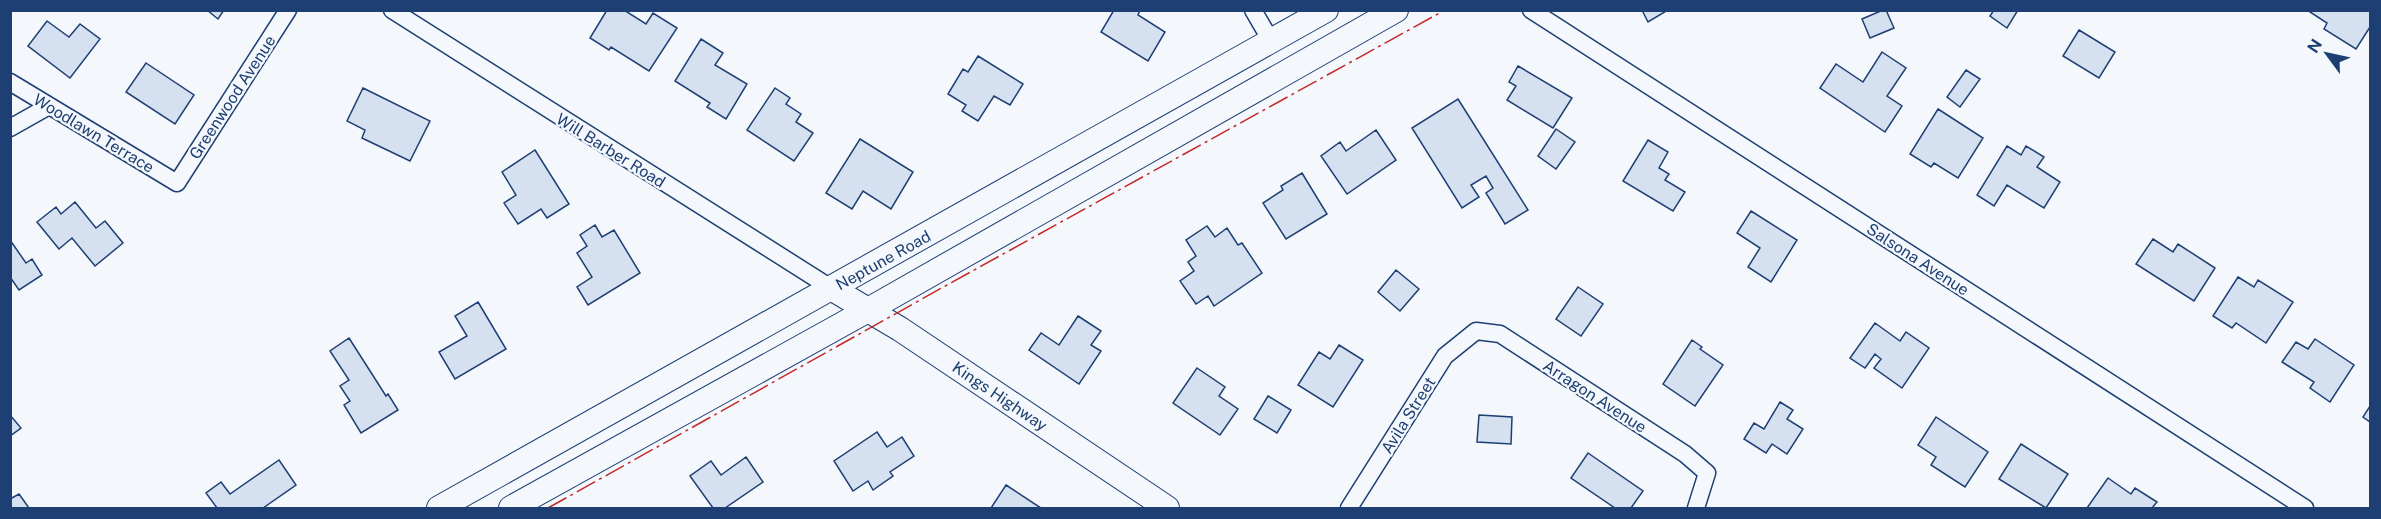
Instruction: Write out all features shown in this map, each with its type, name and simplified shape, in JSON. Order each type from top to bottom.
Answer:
[{"type":"main road","name":"Neptune Road","points":[[440,508],[1326,10]]},
{"type":"main road","points":[[511,508],[868,310],[1396,10]]},
{"type":"main road","name":"Kings Highway","points":[[831,288],[900,329],[1155,505]]},
{"type":"street","name":"Greenwood Avenue","points":[[177,183],[288,10]]},
{"type":"street","name":"Will Barber Road","points":[[392,10],[831,288]]},
{"type":"street","points":[[1253,10],[1271,41]]},
{"type":"street","name":"Salsona Avenue","points":[[1530,10],[2305,508]]},
{"type":"street","name":"Woodlawn Terrace","points":[[10,82],[177,183]]},
{"type":"street","points":[[10,128],[49,106]]},
{"type":"street","name":"Arragon Avenue","points":[[1476,330],[1500,334],[1685,454],[1707,473],[1696,508]]},
{"type":"street","name":"Avila Street","points":[[1349,508],[1445,356],[1476,330]]},
{"type":"building","points":[[207,10],[224,10],[218,19]]},
{"type":"building","points":[[607,10],[624,10],[646,24],[653,13],[677,28],[649,71],[611,47],[609,50],[590,38]]},
{"type":"building","points":[[1114,10],[1140,10],[1138,15],[1165,32],[1148,61],[1101,32]]},
{"type":"building","points":[[1642,10],[1668,10],[1648,22]]},
{"type":"building","points":[[1886,10],[1894,28],[1870,38],[1862,19]]},
{"type":"building","points":[[1994,10],[2018,10],[2007,28],[1990,16]]},
{"type":"building","points":[[2307,10],[2370,10],[2370,27],[2356,49],[2324,29],[2327,23]]},
{"type":"building","points":[[47,21],[69,37],[80,24],[100,39],[70,78],[28,46]]},
{"type":"building","points":[[2079,30],[2115,52],[2099,78],[2063,56]]},
{"type":"building","points":[[701,39],[723,53],[715,65],[747,84],[726,119],[707,107],[710,103],[675,81]]},
{"type":"building","points":[[1882,52],[1906,68],[1887,96],[1902,106],[1885,132],[1820,88],[1836,64],[1863,82]]},
{"type":"building","points":[[978,56],[1023,84],[1010,105],[994,96],[978,121],[962,111],[966,105],[948,94],[963,69],[968,72]]},
{"type":"building","points":[[146,63],[194,95],[175,124],[126,92]]},
{"type":"building","points":[[1518,66],[1572,98],[1553,128],[1507,100],[1516,86],[1509,82]]},
{"type":"building","points":[[1966,70],[1980,79],[1960,107],[1947,97]]},
{"type":"building","points":[[363,88],[430,121],[410,161],[362,138],[365,130],[347,121]]},
{"type":"building","points":[[775,88],[790,98],[786,104],[801,114],[796,122],[813,133],[794,161],[747,130]]},
{"type":"building","points":[[1458,99],[1528,210],[1505,224],[1486,193],[1493,188],[1486,176],[1471,185],[1479,197],[1462,208],[1412,128]]},
{"type":"building","points":[[1938,109],[1983,138],[1958,178],[1934,163],[1931,167],[1910,154]]},
{"type":"building","points":[[1556,129],[1575,142],[1556,169],[1538,156]]},
{"type":"building","points":[[1376,130],[1396,160],[1347,194],[1321,156],[1340,142],[1346,151]]},
{"type":"building","points":[[860,139],[913,172],[891,209],[863,191],[852,209],[826,193]]},
{"type":"building","points":[[1648,140],[1668,152],[1659,168],[1669,174],[1665,180],[1685,192],[1673,211],[1623,181]]},
{"type":"building","points":[[2007,146],[2021,155],[2026,146],[2044,157],[2037,167],[2060,182],[2044,208],[2007,185],[1994,206],[1977,195]]},
{"type":"building","points":[[535,150],[569,204],[547,218],[541,209],[518,224],[504,203],[516,195],[502,172]]},
{"type":"building","points":[[1302,173],[1327,214],[1286,239],[1263,203],[1283,190],[1281,186]]},
{"type":"building","points":[[75,202],[96,228],[105,221],[123,243],[95,266],[72,238],[59,249],[37,222],[56,207],[61,214]]},
{"type":"building","points":[[1751,211],[1797,240],[1771,282],[1748,267],[1760,248],[1737,233]]},
{"type":"building","points":[[595,225],[602,237],[614,230],[640,273],[588,305],[577,287],[592,277],[577,253],[587,246],[580,235]]},
{"type":"building","points":[[1207,226],[1215,237],[1227,228],[1238,245],[1242,243],[1262,273],[1214,306],[1208,296],[1196,304],[1180,281],[1194,271],[1188,262],[1196,256],[1186,240]]},
{"type":"building","points":[[2153,239],[2173,252],[2178,244],[2215,268],[2194,301],[2136,264]]},
{"type":"building","points":[[10,240],[26,263],[32,259],[42,275],[19,290],[10,277]]},
{"type":"building","points":[[1396,270],[1419,289],[1400,311],[1378,292]]},
{"type":"building","points":[[2238,277],[2254,287],[2258,280],[2293,302],[2266,343],[2236,323],[2232,328],[2213,316]]},
{"type":"building","points":[[1578,287],[1603,304],[1581,336],[1556,319]]},
{"type":"building","points":[[478,302],[506,349],[455,379],[439,352],[467,336],[455,316]]},
{"type":"building","points":[[1078,316],[1101,331],[1091,345],[1101,351],[1079,384],[1029,350],[1041,333],[1059,345]]},
{"type":"building","points":[[1875,323],[1900,341],[1906,332],[1929,348],[1902,388],[1874,368],[1881,359],[1875,354],[1865,368],[1850,358]]},
{"type":"building","points":[[349,338],[386,396],[388,394],[398,410],[361,433],[344,405],[350,401],[340,386],[349,380],[330,351]]},
{"type":"building","points":[[2315,339],[2354,365],[2330,402],[2310,388],[2314,382],[2282,362],[2296,342],[2308,349]]},
{"type":"building","points":[[1692,340],[1702,347],[1700,349],[1723,365],[1695,406],[1663,384]]},
{"type":"building","points":[[1339,345],[1363,360],[1333,407],[1298,385],[1319,352],[1330,359]]},
{"type":"building","points":[[1197,368],[1225,387],[1219,396],[1238,409],[1220,435],[1173,403]]},
{"type":"building","points":[[1268,396],[1291,410],[1277,433],[1254,419]]},
{"type":"building","points":[[1780,402],[1793,410],[1787,419],[1803,429],[1787,454],[1772,444],[1766,453],[1744,439],[1754,423],[1764,429]]},
{"type":"building","points":[[2370,406],[2370,422],[2363,417]]},
{"type":"building","points":[[10,415],[21,428],[10,436]]},
{"type":"building","points":[[1479,415],[1512,417],[1511,444],[1477,442]]},
{"type":"building","points":[[1936,417],[1988,452],[1965,487],[1931,465],[1936,457],[1918,445]]},
{"type":"building","points":[[877,432],[887,447],[902,437],[914,456],[890,472],[893,476],[873,490],[868,481],[853,491],[834,461]]},
{"type":"building","points":[[2021,444],[2068,474],[2046,508],[1999,479]]},
{"type":"building","points":[[1588,453],[1643,491],[1631,508],[1615,508],[1571,478]]},
{"type":"building","points":[[746,457],[763,482],[725,508],[713,508],[690,476],[711,461],[721,475]]},
{"type":"building","points":[[279,460],[296,485],[263,508],[217,508],[206,493],[221,482],[230,494]]},
{"type":"building","points":[[2108,478],[2131,494],[2135,488],[2157,502],[2152,508],[2087,508]]},
{"type":"building","points":[[1006,485],[1041,508],[991,508]]},
{"type":"building","points":[[19,494],[29,508],[10,508],[10,499]]},
{"type":"power","points":[[548,508],[1445,10]]}]
